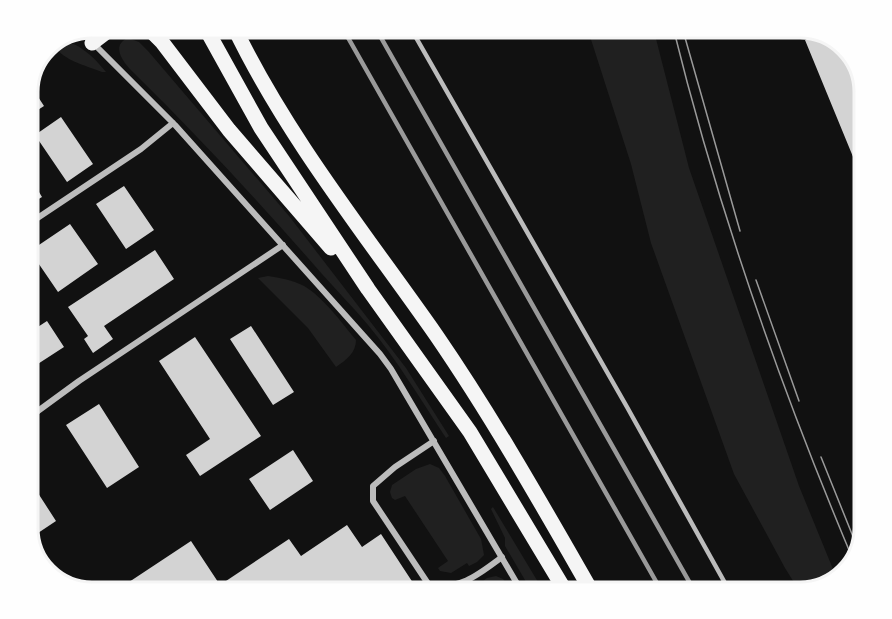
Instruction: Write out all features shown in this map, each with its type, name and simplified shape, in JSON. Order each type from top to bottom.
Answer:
[{"type":"highway","points":[[92,43],[99,38]]},
{"type":"highway","points":[[158,38],[236,138],[368,289]]},
{"type":"highway","points":[[211,38],[261,128],[368,289],[470,432],[560,582]]},
{"type":"highway","points":[[240,38],[269,92],[316,164],[467,382],[536,494],[586,582]]},
{"type":"street","points":[[88,38],[173,123],[392,369],[516,582]]},
{"type":"street","points":[[38,218],[141,149],[173,123]]},
{"type":"street","points":[[38,411],[284,245]]},
{"type":"street","points":[[427,582],[373,501],[373,486],[395,467],[434,441]]},
{"type":"street","points":[[462,582],[472,579],[502,557]]},
{"type":"lane","points":[[416,38],[724,582]]},
{"type":"shaded area","points":[[128,38],[139,42],[148,51],[289,216],[406,368],[449,436],[446,438],[399,366],[362,318],[230,172],[127,66],[119,51],[122,41]]},
{"type":"shaded area","points":[[591,38],[656,38],[689,168],[799,486],[833,570],[824,576],[814,580],[794,582],[734,474],[651,243],[631,164]]},
{"type":"shaded area","points":[[72,43],[91,56],[106,72],[88,67],[58,50]]},
{"type":"shaded area","points":[[268,276],[300,284],[325,303],[356,340],[356,345],[347,359],[336,367],[308,328],[258,278]]},
{"type":"shaded area","points":[[430,464],[439,468],[445,476],[481,539],[484,555],[477,562],[469,566],[467,563],[451,573],[440,571],[438,568],[448,561],[405,496],[395,500],[390,492],[392,485],[416,469]]},
{"type":"shaded area","points":[[493,507],[538,582],[526,582],[505,546],[505,538],[491,509]]},
{"type":"shaded area","points":[[496,576],[505,582],[482,582]]},
{"type":"building","points":[[814,39],[836,51],[847,65],[853,78],[854,159],[805,40]]},
{"type":"building","points":[[38,97],[44,106],[38,110]]},
{"type":"building","points":[[61,117],[93,164],[67,182],[38,139],[38,133]]},
{"type":"building","points":[[124,186],[154,230],[126,249],[96,204]]},
{"type":"building","points":[[70,224],[98,264],[58,292],[38,263],[38,246]]},
{"type":"building","points":[[155,250],[174,279],[104,326],[113,339],[93,353],[84,339],[88,336],[68,307]]},
{"type":"building","points":[[47,321],[64,347],[38,364],[38,327]]},
{"type":"building","points":[[251,326],[294,392],[273,405],[230,339]]},
{"type":"building","points":[[195,337],[261,436],[200,476],[186,455],[210,439],[159,361]]},
{"type":"building","points":[[99,404],[139,467],[107,488],[66,425]]},
{"type":"building","points":[[293,450],[313,481],[270,510],[249,479]]},
{"type":"building","points":[[38,493],[56,521],[38,533]]},
{"type":"building","points":[[347,525],[362,547],[381,534],[412,582],[224,582],[289,539],[301,556]]},
{"type":"building","points":[[191,541],[218,582],[129,582]]},
{"type":"tram line","points":[[676,38],[710,163],[753,298],[801,431],[849,551]]},
{"type":"tram line","points":[[685,38],[740,231]]},
{"type":"tram line","points":[[756,280],[799,401]]},
{"type":"tram line","points":[[821,457],[853,537]]},
{"type":"railway","points":[[348,38],[656,582]]},
{"type":"railway","points":[[381,38],[689,582]]}]
